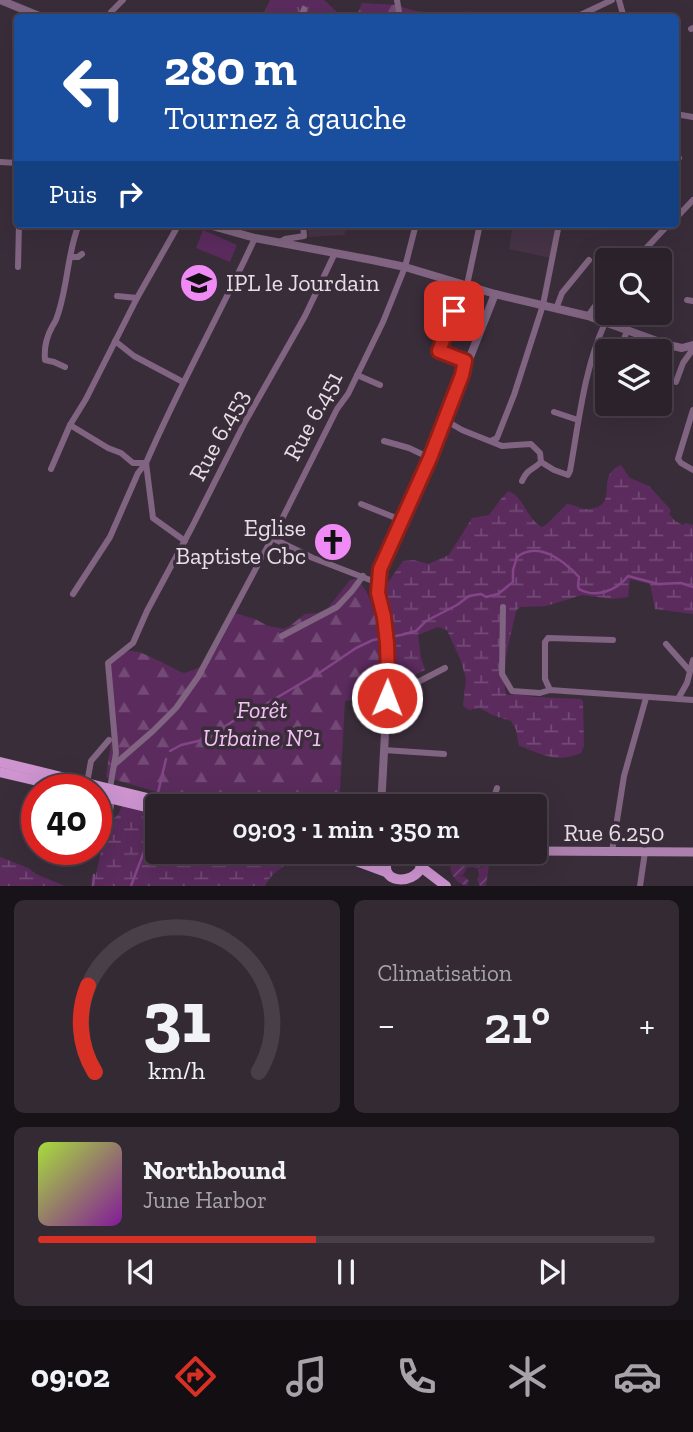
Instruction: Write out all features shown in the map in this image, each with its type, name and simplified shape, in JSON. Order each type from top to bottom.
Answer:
[{"type":"main road","points":[[0,762],[50,774]]},
{"type":"main road","points":[[0,772],[21,777]]},
{"type":"main road","points":[[112,794],[145,802]]},
{"type":"main road","name":"Rue 6.250","points":[[547,851],[693,852]]},
{"type":"main road","points":[[364,864],[386,872]]},
{"type":"main road","points":[[385,864],[391,880],[399,884],[417,884],[421,867]]},
{"type":"main road","points":[[419,864],[446,886]]},
{"type":"street","points":[[0,0],[34,14]]},
{"type":"street","points":[[110,14],[123,0]]},
{"type":"street","points":[[582,14],[611,0]]},
{"type":"street","points":[[302,14],[304,9]]},
{"type":"street","points":[[679,215],[693,200]]},
{"type":"street","points":[[18,267],[19,228]]},
{"type":"street","points":[[65,367],[45,360],[45,354],[49,333],[57,319],[77,228]]},
{"type":"street","points":[[51,469],[70,425],[177,228]]},
{"type":"street","points":[[218,228],[255,239],[405,267],[495,295],[595,319]]},
{"type":"street","points":[[278,243],[304,236],[303,228]]},
{"type":"street","name":"Rue 6.451","points":[[115,764],[176,708],[198,677],[337,409],[348,394],[383,322],[405,267],[415,228]]},
{"type":"street","points":[[467,285],[479,228]]},
{"type":"street","points":[[491,441],[497,438],[514,395],[543,305],[558,228]]},
{"type":"street","points":[[646,248],[665,228]]},
{"type":"street","points":[[73,594],[110,537],[138,473],[146,463],[183,382],[255,239]]},
{"type":"street","name":"Rue 6.453","points":[[112,786],[116,753],[108,663],[133,643],[245,422],[305,316],[335,253]]},
{"type":"street","points":[[71,257],[82,254]]},
{"type":"street","points":[[556,309],[562,293],[589,260]]},
{"type":"street","points":[[457,283],[454,311],[439,351],[465,361],[462,375]]},
{"type":"street","points":[[382,794],[388,679],[386,631],[378,593],[380,569],[430,458],[495,295]]},
{"type":"street","points":[[117,296],[137,298]]},
{"type":"street","points":[[588,316],[595,306]]},
{"type":"street","points":[[541,462],[568,475],[570,471],[593,353],[604,325]]},
{"type":"street","points":[[610,325],[682,348],[693,347]]},
{"type":"street","points":[[624,339],[627,331]]},
{"type":"street","points":[[115,341],[134,356],[183,382]]},
{"type":"street","points":[[676,382],[693,347]]},
{"type":"street","points":[[357,375],[380,385]]},
{"type":"street","points":[[693,410],[678,459],[693,470]]},
{"type":"street","points":[[554,412],[578,420]]},
{"type":"street","points":[[445,420],[462,430],[508,446],[531,444],[540,453],[541,462]]},
{"type":"street","points":[[70,425],[108,449],[121,453],[133,463],[146,463]]},
{"type":"street","points":[[384,441],[409,448],[430,458]]},
{"type":"street","points":[[522,481],[527,471],[541,462]]},
{"type":"street","points":[[146,463],[153,518],[185,541]]},
{"type":"street","points":[[360,503],[401,520]]},
{"type":"street","points":[[272,538],[313,558],[378,583]]},
{"type":"street","points":[[282,636],[337,607],[363,576]]},
{"type":"street","points":[[503,607],[502,674],[512,691],[540,693],[550,690],[693,700]]},
{"type":"street","points":[[550,690],[545,678],[545,642],[548,638],[612,640]]},
{"type":"street","points":[[666,644],[690,670]]},
{"type":"street","points":[[678,699],[687,683],[693,660]]},
{"type":"street","points":[[387,698],[445,668]]},
{"type":"street","points":[[612,852],[624,776],[646,698]]},
{"type":"street","points":[[89,774],[92,761],[109,740]]},
{"type":"street","points":[[384,750],[444,754]]},
{"type":"street","points":[[495,794],[497,788]]},
{"type":"street","points":[[640,886],[645,852]]},
{"type":"shaded area","points":[[308,228],[347,228],[344,235],[309,237]]},
{"type":"shaded area","points":[[512,228],[555,228],[551,258],[509,249]]},
{"type":"green space","points":[[270,0],[324,0],[338,14],[264,14]]},
{"type":"green space","points":[[362,3],[396,5],[415,11],[442,14],[358,14]]},
{"type":"green space","points":[[203,230],[237,245],[230,262],[196,248]]},
{"type":"green space","name":"Forêt Urbaine N°1","points":[[621,465],[630,478],[649,486],[670,509],[669,514],[674,520],[682,525],[693,525],[693,614],[655,609],[650,584],[630,579],[628,597],[613,599],[582,595],[546,606],[520,607],[516,611],[505,663],[506,694],[581,699],[584,746],[581,753],[556,758],[519,746],[511,721],[480,708],[469,710],[463,706],[466,679],[447,630],[438,627],[418,635],[425,670],[394,683],[385,592],[386,585],[403,561],[414,560],[428,564],[449,555],[472,518],[489,515],[508,491],[518,498],[542,527],[567,504],[585,509],[598,507],[604,503],[609,477],[613,470]]},
{"type":"green space","name":"Forêt Urbaine N°1","points":[[355,579],[364,588],[370,600],[378,633],[380,667],[377,695],[370,699],[345,701],[340,794],[164,794],[112,779],[112,774],[106,774],[112,712],[109,663],[124,653],[136,651],[184,673],[190,671],[203,665],[214,653],[235,613],[268,626],[284,629],[305,614],[328,608],[350,580]]},
{"type":"green space","points":[[122,805],[145,812],[145,864],[287,864],[265,886],[91,886],[98,865],[112,865],[112,821]]},
{"type":"green space","points":[[0,857],[28,868],[65,886],[0,886]]},
{"type":"green space","points":[[453,864],[489,864],[486,886],[480,886],[477,880],[478,870],[483,865],[477,869],[467,868],[459,877],[464,876],[469,881],[467,886],[453,876],[450,867]]},
{"type":"waterway","points":[[170,751],[181,745],[207,739],[356,648],[373,640],[416,631],[426,621],[469,596],[481,594],[486,597],[498,594],[513,582],[517,557],[525,552],[542,552],[558,559],[579,577],[579,589],[586,592],[606,592],[628,576],[658,584],[681,583],[693,587]]},
{"type":"waterway","points":[[158,794],[166,759]]},
{"type":"waterway","points":[[131,886],[145,849]]},
{"type":"waterway","points":[[93,886],[94,875]]},
{"type":"place","name":"IPL le Jourdain","points":[[199,283]]},
{"type":"place","name":"Eglise Baptiste Cbc","points":[[333,542]]},
{"type":"route","points":[[387,698],[387,643],[378,593],[380,569],[430,458],[462,375],[465,361],[439,351],[454,311]]}]
